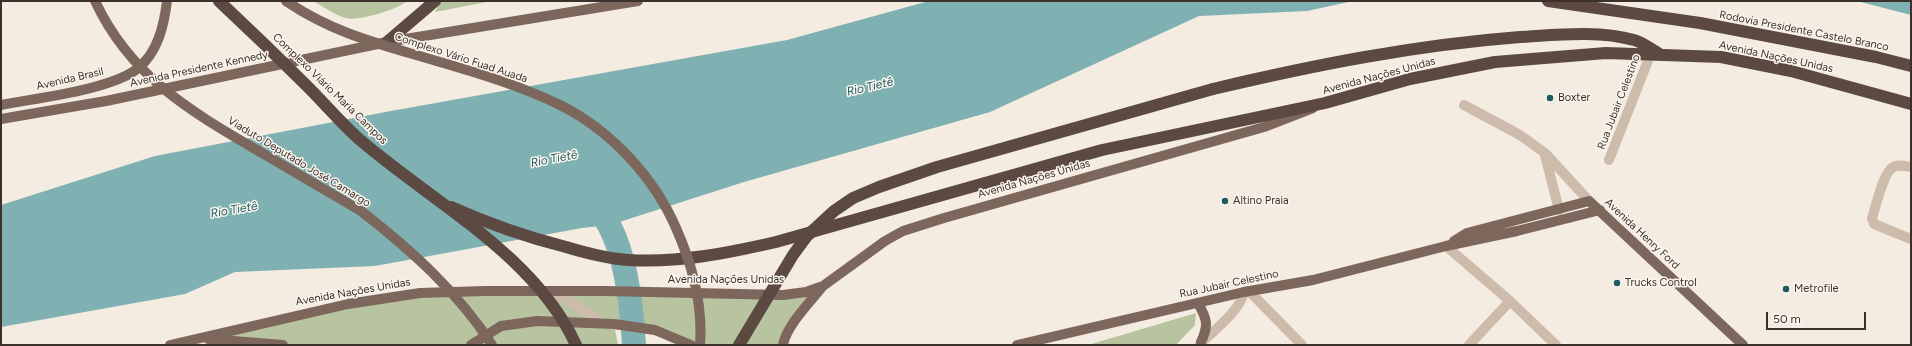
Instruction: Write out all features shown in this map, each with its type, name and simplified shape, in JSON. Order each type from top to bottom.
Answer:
[{"type":"highway","name":"Complexo Viário Maria Campos","points":[[219,1],[358,138],[398,171],[446,205]]},
{"type":"highway","points":[[387,42],[435,1]]},
{"type":"highway","name":"Rodovia Presidente Castelo Branco","points":[[1548,1],[1700,23],[1876,57],[1911,66]]},
{"type":"highway","points":[[739,345],[802,242],[834,211],[853,198],[937,167],[1212,89],[1304,68],[1408,50],[1480,40],[1556,35],[1601,36],[1635,40],[1656,54]]},
{"type":"highway","name":"Avenida Nações Unidas","points":[[1325,103],[1410,79],[1496,62],[1598,53],[1721,57],[1791,71],[1911,104]]},
{"type":"highway","points":[[446,205],[494,226],[538,240],[606,257],[628,260],[696,257],[734,252],[776,242],[1102,150],[1325,103]]},
{"type":"highway","points":[[446,205],[534,281],[558,311],[576,345]]},
{"type":"main road","name":"Viaduto Deputado José Camargo","points":[[95,1],[114,36],[127,54],[158,85],[202,118],[361,211],[426,266],[465,307],[492,345]]},
{"type":"main road","name":"Avenida Brasil","points":[[1,105],[90,88],[115,80],[137,70],[149,55],[160,37],[165,20],[167,1]]},
{"type":"main road","name":"Complexo Vário Fuad Auada","points":[[286,1],[309,16],[365,41],[442,62],[509,84],[562,106],[599,129],[623,151],[643,174],[670,214],[684,245],[692,271],[699,305],[700,345]]},
{"type":"main road","name":"Avenida Presidente Kennedy","points":[[1,119],[106,101],[387,42],[638,1]]},
{"type":"main road","name":"Avenida Nações Unidas","points":[[170,345],[348,304],[420,293],[605,291],[783,295],[806,292],[823,286],[872,249],[903,232],[966,212],[1264,127],[1325,103]]},
{"type":"main road","name":"Rua Jubair Celestino","points":[[1446,246],[1467,233],[1589,201]]},
{"type":"main road","name":"Avenida Henry Ford","points":[[1589,201],[1743,345]]},
{"type":"main road","name":"Rua Jubair Celestino","points":[[1017,345],[1247,292],[1313,280],[1446,246],[1518,231],[1600,210]]},
{"type":"main road","points":[[783,345],[784,339],[793,324],[823,286]]},
{"type":"main road","points":[[1198,303],[1205,316],[1207,329],[1200,344]]},
{"type":"main road","points":[[471,345],[501,326],[537,321],[602,323],[655,330],[691,345]]},
{"type":"main road","points":[[198,338],[283,345]]},
{"type":"street","name":"Rua Jubair Celestino","points":[[1609,160],[1656,54]]},
{"type":"street","name":"Avenida Henry Ford","points":[[1464,105],[1520,135],[1545,153],[1589,201]]},
{"type":"street","points":[[1545,153],[1559,210]]},
{"type":"street","points":[[1911,167],[1903,165],[1893,167],[1887,172],[1872,221],[1879,228],[1911,240]]},
{"type":"street","points":[[1446,246],[1510,301],[1556,345]]},
{"type":"street","points":[[553,291],[602,323]]},
{"type":"street","points":[[1200,344],[1232,313],[1247,292],[1302,345]]},
{"type":"street","points":[[1469,345],[1510,301]]},
{"type":"green space","points":[[313,1],[407,1],[396,8],[378,14],[351,19],[338,15]]},
{"type":"green space","points":[[441,1],[492,1],[435,12]]},
{"type":"green space","points":[[823,287],[783,345],[691,345],[614,324],[618,345],[283,345],[198,338],[420,293],[783,295]]},
{"type":"green space","points":[[1196,313],[1195,325],[1176,345],[1088,345]]},
{"type":"water","name":"Rio Tietê","points":[[929,1],[1353,1],[1307,11],[1199,16],[990,112],[744,182],[610,225],[582,228],[375,266],[235,272],[185,294],[1,327],[1,205],[155,156],[391,111],[787,40]]},
{"type":"water","points":[[1857,1],[1911,1],[1911,15]]},
{"type":"waterway","points":[[589,200],[608,223],[616,240],[624,269],[630,300],[634,345]]},
{"type":"place","name":"Boxter","points":[[1550,98]]},
{"type":"place","name":"Altino Praia","points":[[1225,201]]},
{"type":"place","name":"Trucks Control","points":[[1617,283]]},
{"type":"place","name":"Metrofile","points":[[1786,289]]}]
